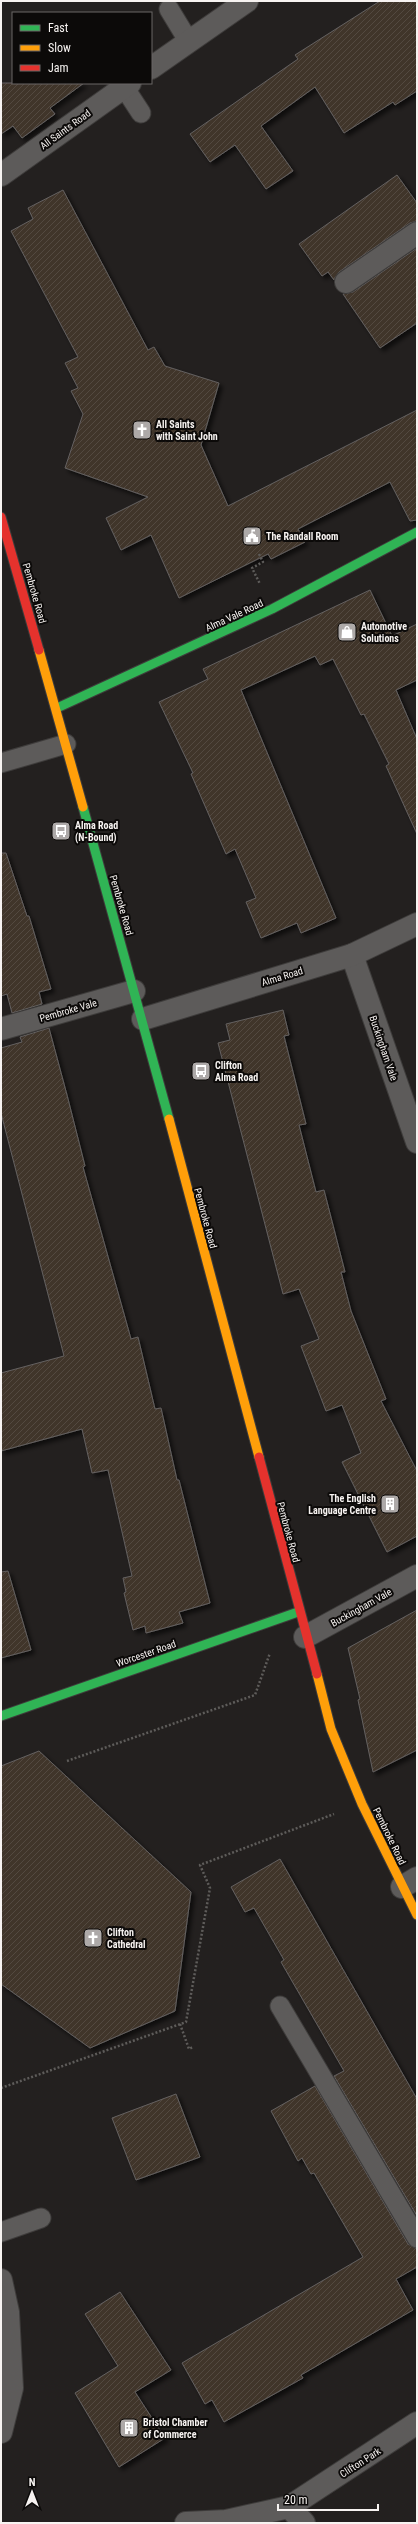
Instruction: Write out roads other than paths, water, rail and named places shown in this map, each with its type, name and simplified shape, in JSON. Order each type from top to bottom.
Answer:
[{"type":"main road","name":"Pembroke Road","points":[[1,517],[57,708],[134,991],[143,1019],[298,1612],[331,1729],[362,1804],[410,1882],[417,1915]]},
{"type":"main road","name":"Alma Vale Road","points":[[57,708],[272,609],[417,532]]},
{"type":"main road","name":"Worcester Road","points":[[1,1716],[298,1612]]},
{"type":"street","points":[[152,67],[246,1]]},
{"type":"street","name":"All Saints Road","points":[[1,175],[127,85]]},
{"type":"street","points":[[346,282],[417,233]]},
{"type":"street","name":"Alma Road","points":[[143,1019],[352,955],[417,924]]},
{"type":"street","name":"Buckingham Vale","points":[[352,955],[417,1142]]},
{"type":"street","name":"Pembroke Vale","points":[[1,1029],[134,991]]},
{"type":"street","name":"Buckingham Vale","points":[[305,1637],[417,1576]]},
{"type":"street","points":[[1,2280],[8,2312],[12,2388],[1,2432]]},
{"type":"street","name":"Clifton Park","points":[[186,2523],[226,2522],[289,2506],[417,2423]]},
{"type":"street","points":[[289,2506],[304,2523]]},
{"type":"lane","points":[[169,9],[189,42]]},
{"type":"lane","points":[[127,85],[141,113]]},
{"type":"lane","points":[[1,763],[66,744]]},
{"type":"lane","points":[[280,2006],[417,2238]]},
{"type":"lane","points":[[1,2232],[41,2218]]},
{"type":"place","name":"All Saints with Saint John","points":[[142,430]]},
{"type":"place","name":"The Randall Room","points":[[252,536]]},
{"type":"place","name":"Automotive Solutions","points":[[347,632]]},
{"type":"place","name":"Alma Road (N-Bound)","points":[[61,831]]},
{"type":"place","name":"Clifton Alma Road","points":[[201,1071]]},
{"type":"place","name":"The English Language Centre","points":[[390,1504]]},
{"type":"place","name":"Clifton Cathedral","points":[[93,1938]]},
{"type":"place","name":"Bristol Chamber of Commerce","points":[[129,2428]]}]
